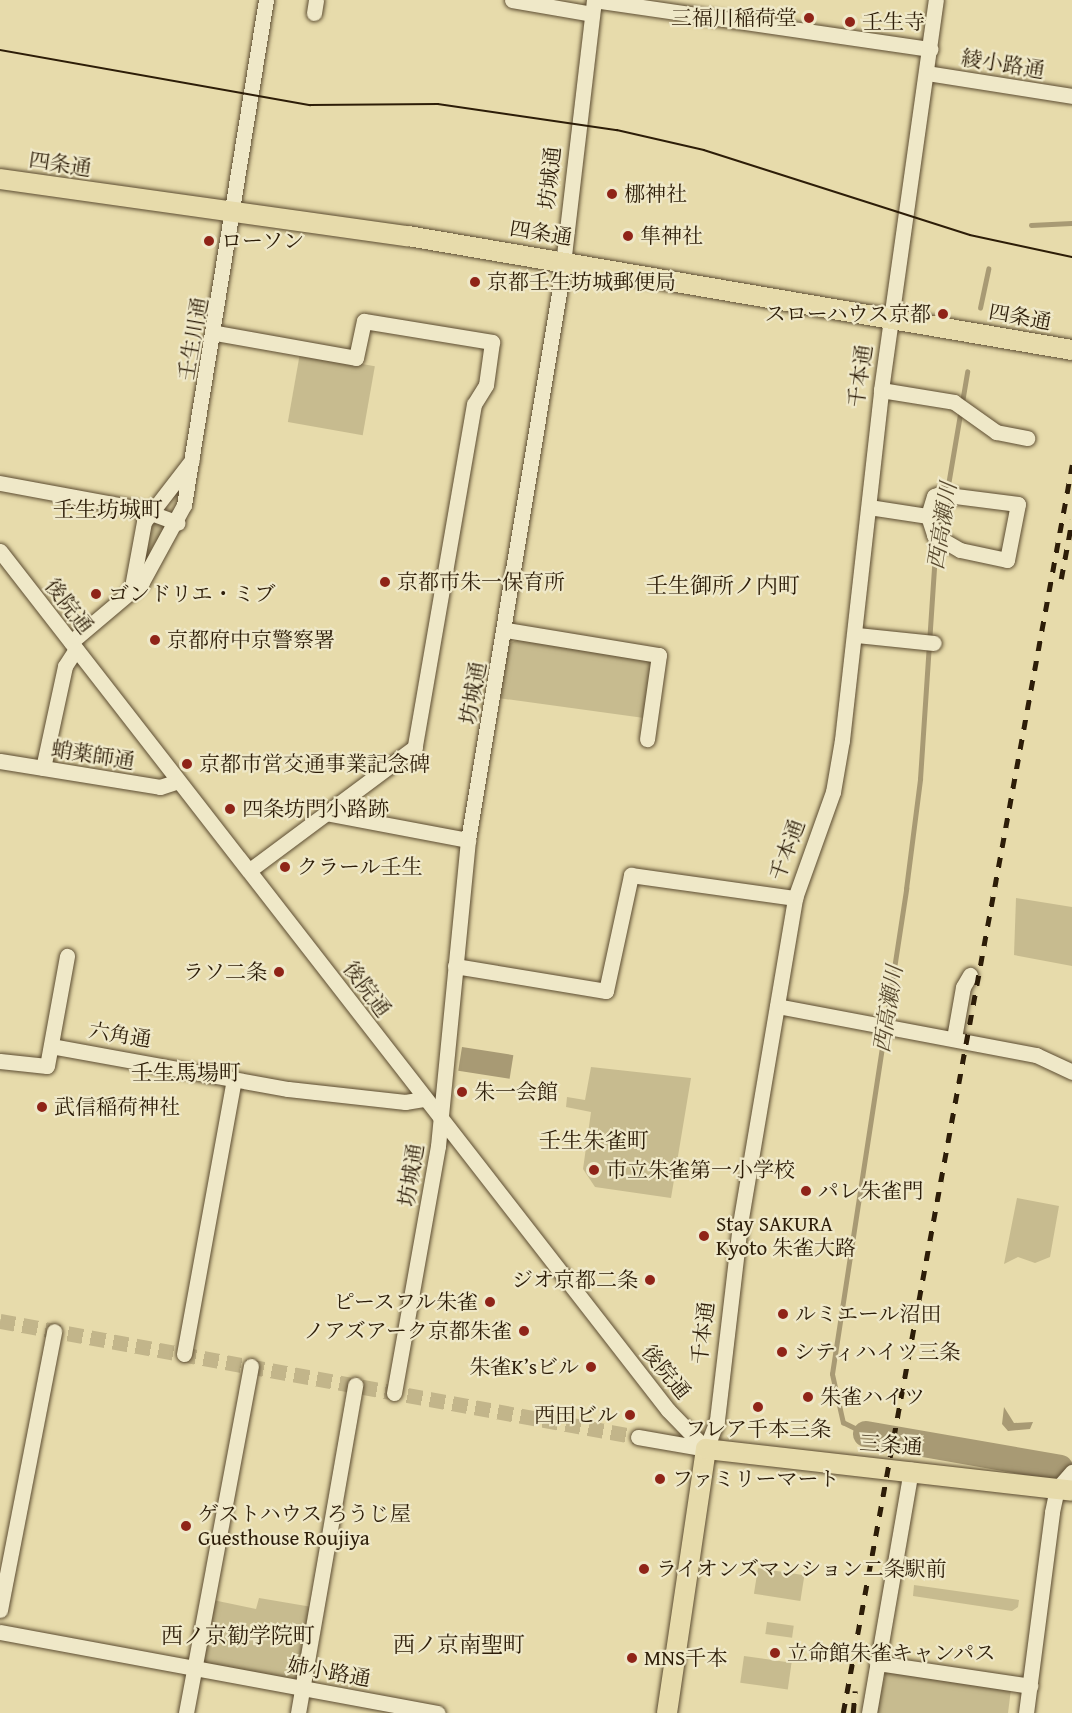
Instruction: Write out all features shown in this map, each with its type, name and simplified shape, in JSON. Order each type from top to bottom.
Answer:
[{"type":"main road","name":"四条通","points":[[0,179],[236,209],[563,262],[1072,351]]},
{"type":"main road","name":"三条通","points":[[706,1449],[911,1470],[1065,1490]]},
{"type":"main road","name":"千本通","points":[[667,1713],[706,1449]]},
{"type":"street","name":"壬生川通","points":[[73,645],[131,592],[156,565],[178,523],[193,458],[216,333],[266,0]]},
{"type":"street","points":[[512,0],[593,5],[930,49]]},
{"type":"street","name":"千本通","points":[[706,1449],[717,1420],[740,1224],[795,898],[833,792],[857,634],[881,390],[936,0]]},
{"type":"street","name":"坊城通","points":[[394,1393],[440,1118],[468,840],[506,630],[563,262],[593,5]]},
{"type":"street","name":"綾小路通","points":[[927,73],[1072,96]]},
{"type":"street","points":[[216,333],[356,358],[364,321],[492,342],[486,386],[474,404],[415,747],[250,870]]},
{"type":"street","points":[[881,390],[954,402],[996,432],[1027,438]]},
{"type":"street","points":[[131,592],[148,512],[193,458]]},
{"type":"street","points":[[0,483],[148,512],[178,523]]},
{"type":"street","points":[[946,494],[1018,504],[1007,560],[940,538],[928,516],[934,496],[946,494]]},
{"type":"street","points":[[869,507],[928,516]]},
{"type":"street","name":"後院通","points":[[0,551],[668,1410],[706,1449]]},
{"type":"street","points":[[506,630],[659,656],[647,739]]},
{"type":"street","points":[[857,634],[927,642]]},
{"type":"street","points":[[43,768],[65,666],[73,645]]},
{"type":"street","name":"蛸薬師通","points":[[0,761],[160,787],[178,781]]},
{"type":"street","points":[[325,813],[468,840]]},
{"type":"street","points":[[455,966],[606,991],[631,875],[795,898]]},
{"type":"street","points":[[0,1061],[43,1068],[51,1046],[67,956]]},
{"type":"street","points":[[954,1038],[963,987],[970,975]]},
{"type":"street","points":[[777,1006],[888,1024],[1036,1055],[1072,1072]]},
{"type":"street","name":"六角通","points":[[51,1046],[234,1080],[405,1102],[425,1099]]},
{"type":"street","points":[[184,1354],[234,1080]]},
{"type":"street","points":[[0,1610],[54,1331]]},
{"type":"street","points":[[186,1713],[251,1366]]},
{"type":"street","points":[[298,1713],[355,1385]]},
{"type":"street","points":[[638,1437],[706,1449]]},
{"type":"street","points":[[869,1713],[911,1470]]},
{"type":"street","points":[[1026,1713],[1065,1490],[1072,1472]]},
{"type":"street","name":"姉小路通","points":[[0,1632],[438,1713]]},
{"type":"street","points":[[877,1663],[1030,1686]]},
{"type":"shaded area","points":[[300,353],[375,366],[363,435],[288,422]]},
{"type":"shaded area","points":[[151,521],[165,527],[146,557],[144,556]]},
{"type":"shaded area","points":[[517,640],[649,659],[653,667],[644,718],[498,698],[508,644]]},
{"type":"shaded area","points":[[1016,898],[1072,907],[1072,966],[1014,955]]},
{"type":"shaded area","points":[[462,1047],[513,1055],[510,1079],[458,1071]]},
{"type":"shaded area","points":[[591,1067],[691,1078],[671,1198],[595,1187],[583,1169],[591,1112],[566,1107],[567,1097],[585,1100]]},
{"type":"shaded area","points":[[1017,1198],[1059,1206],[1050,1257],[1035,1263],[1018,1257],[1004,1264]]},
{"type":"shaded area","points":[[1004,1407],[1014,1423],[1033,1422],[1030,1429],[1008,1431],[1002,1424]]},
{"type":"shaded area","points":[[758,1568],[804,1575],[800,1601],[754,1594]]},
{"type":"shaded area","points":[[914,1585],[1019,1600],[1018,1607],[1012,1611],[913,1596]]},
{"type":"shaded area","points":[[259,1598],[312,1607],[300,1676],[294,1681],[206,1665],[203,1659],[213,1600],[256,1609]]},
{"type":"shaded area","points":[[767,1622],[794,1626],[792,1638],[765,1634]]},
{"type":"shaded area","points":[[744,1656],[792,1663],[788,1689],[740,1683]]},
{"type":"shaded area","points":[[886,1671],[1011,1689],[1008,1713],[876,1713]]},
{"type":"waterway","name":"西高瀬川","points":[[1031,225],[1072,223]]},
{"type":"waterway","name":"西高瀬川","points":[[980,308],[988,269]]},
{"type":"waterway","name":"西高瀬川","points":[[866,1434],[843,1423],[832,1374],[906,889],[920,779],[934,568],[967,372]]},
{"type":"waterway","name":"西高瀬川","points":[[866,1434],[1060,1468]]},
{"type":"tunnel","points":[[0,1321],[638,1437]]},
{"type":"tram line","points":[[0,50],[310,105],[438,104],[617,130],[704,150],[970,235],[1072,257]]},
{"type":"railway","points":[[843,1713],[1072,465]]},
{"type":"railway","points":[[1061,579],[1072,520]]},
{"type":"railway","points":[[853,1713],[855,1691]]},
{"type":"place","name":"三福川稲荷堂","points":[[809,18]]},
{"type":"place","name":"壬生寺","points":[[850,22]]},
{"type":"place","name":"梛神社","points":[[612,194]]},
{"type":"place","name":"隼神社","points":[[628,236]]},
{"type":"place","name":"ローソン","points":[[209,241]]},
{"type":"place","name":"京都壬生坊城郵便局","points":[[475,282]]},
{"type":"place","name":"スローハウス京都","points":[[943,314]]},
{"type":"place","name":"京都市朱一保育所","points":[[385,582]]},
{"type":"place","name":"ゴンドリエ・ミブ","points":[[96,594]]},
{"type":"place","name":"京都府中京警察署","points":[[155,640]]},
{"type":"place","name":"京都市営交通事業記念碑","points":[[187,764]]},
{"type":"place","name":"四条坊門小路跡","points":[[230,809]]},
{"type":"place","name":"クラール壬生","points":[[285,867]]},
{"type":"place","name":"ラソ二条","points":[[279,972]]},
{"type":"place","name":"朱一会館","points":[[462,1092]]},
{"type":"place","name":"武信稲荷神社","points":[[42,1107]]},
{"type":"place","name":"市立朱雀第一小学校","points":[[594,1170]]},
{"type":"place","name":"パレ朱雀門","points":[[806,1191]]},
{"type":"place","name":"Stay SAKURA Kyoto 朱雀大路","points":[[704,1236]]},
{"type":"place","name":"ジオ京都二条","points":[[650,1280]]},
{"type":"place","name":"ピースフル朱雀","points":[[490,1302]]},
{"type":"place","name":"ルミエール沼田","points":[[783,1314]]},
{"type":"place","name":"ノアズアーク京都朱雀","points":[[524,1331]]},
{"type":"place","name":"シティハイツ三条","points":[[782,1352]]},
{"type":"place","name":"朱雀K’sビル","points":[[591,1367]]},
{"type":"place","name":"朱雀ハイツ","points":[[808,1397]]},
{"type":"place","name":"フレア千本三条","points":[[758,1407]]},
{"type":"place","name":"西田ビル","points":[[630,1415]]},
{"type":"place","name":"ファミリーマート","points":[[660,1479]]},
{"type":"place","name":"ゲストハウス ろうじ屋 Guesthouse Roujiya","points":[[186,1526]]},
{"type":"place","name":"ライオンズマンション二条駅前","points":[[644,1569]]},
{"type":"place","name":"立命館朱雀キャンパス","points":[[775,1653]]},
{"type":"place","name":"MNS千本","points":[[632,1658]]},
{"type":"district","name":"壬生坊城町","points":[[108,510]]},
{"type":"district","name":"壬生御所ノ内町","points":[[723,586]]},
{"type":"district","name":"壬生馬場町","points":[[186,1073]]},
{"type":"district","name":"壬生朱雀町","points":[[594,1141]]},
{"type":"district","name":"西ノ京勧学院町","points":[[238,1636]]},
{"type":"district","name":"西ノ京南聖町","points":[[459,1645]]}]
